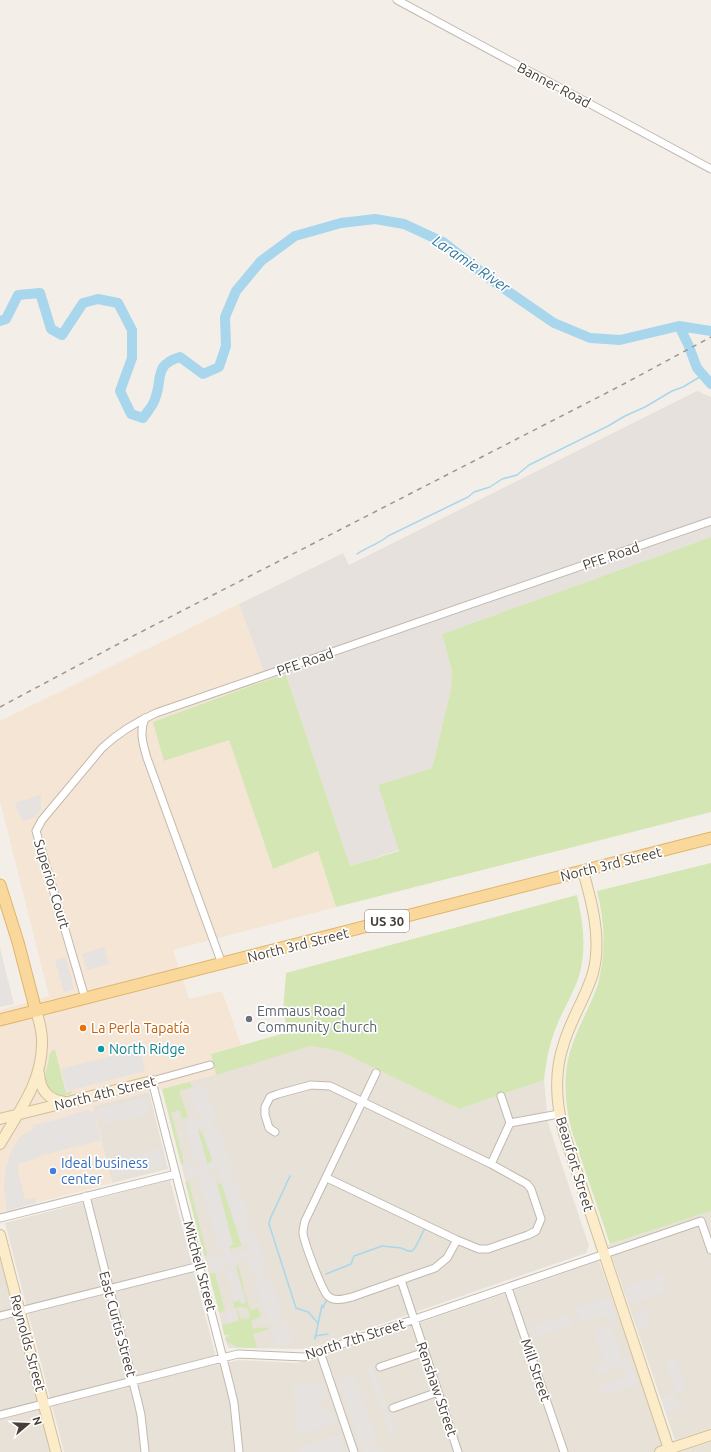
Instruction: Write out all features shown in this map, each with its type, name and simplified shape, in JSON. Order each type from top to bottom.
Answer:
[{"type":"main road","name":"North 3rd Street","points":[[0,1020],[711,838]]},
{"type":"main road","points":[[0,885],[18,942],[36,1010]]},
{"type":"street","name":"Banner Road","points":[[397,0],[711,169]]},
{"type":"street","name":"PFE Road","points":[[146,718],[711,521]]},
{"type":"street","name":"Superior Court","points":[[85,998],[36,831],[42,820],[106,744],[129,726],[146,718]]},
{"type":"street","points":[[146,718],[143,723],[141,737],[147,758],[222,964]]},
{"type":"street","name":"Beaufort Street","points":[[583,871],[593,911],[596,932],[596,953],[593,972],[563,1044],[558,1080],[559,1114],[605,1254],[666,1451]]},
{"type":"street","points":[[0,1144],[35,1082],[39,1069],[42,1054],[42,1040],[36,1010]]},
{"type":"street","name":"North 4th Street","points":[[0,1119],[210,1065]]},
{"type":"street","points":[[39,1069],[43,1090],[51,1099],[66,1102]]},
{"type":"street","points":[[376,1073],[327,1178],[305,1221],[303,1234],[319,1280],[327,1296],[332,1299],[341,1300],[435,1268],[448,1258],[457,1240]]},
{"type":"street","name":"Mitchell Street","points":[[152,1081],[224,1358],[234,1403],[239,1452]]},
{"type":"street","points":[[275,1132],[269,1128],[266,1121],[265,1108],[270,1097],[311,1085],[330,1086],[491,1164],[527,1184],[531,1189],[541,1218],[536,1231],[488,1249],[479,1250],[327,1178]]},
{"type":"street","points":[[491,1164],[510,1123],[501,1096]]},
{"type":"street","points":[[510,1123],[559,1114]]},
{"type":"street","points":[[0,1218],[176,1174]]},
{"type":"street","name":"East Curtis Street","points":[[86,1196],[141,1415],[145,1452]]},
{"type":"street","name":"North 7th Street","points":[[0,1415],[238,1354],[304,1357],[701,1221],[711,1250]]},
{"type":"street","name":"Reynolds Street","points":[[0,1235],[56,1452]]},
{"type":"street","points":[[0,1316],[200,1266]]},
{"type":"street","name":"Renshaw Street","points":[[401,1280],[458,1452]]},
{"type":"street","name":"Mill Street","points":[[508,1288],[564,1452]]},
{"type":"street","points":[[320,1352],[354,1452]]},
{"type":"street","points":[[380,1367],[425,1352]]},
{"type":"street","points":[[393,1408],[438,1392]]},
{"type":"street","points":[[666,1451],[711,1435]]},
{"type":"shaded area","points":[[697,391],[711,397],[711,537],[442,634],[452,671],[451,689],[432,768],[378,785],[399,850],[350,866],[286,675],[267,680],[239,604],[343,553],[349,565]]},
{"type":"shaded area","points":[[239,604],[267,680],[180,712],[165,761],[229,740],[273,869],[318,851],[336,907],[173,950],[189,999],[222,991],[241,1045],[211,1054],[216,1075],[93,1106],[112,1183],[0,1212],[0,1010],[49,996],[0,801],[0,721]]},
{"type":"shaded area","points":[[41,795],[41,810],[33,818],[22,821],[15,803]]},
{"type":"shaded area","points":[[104,947],[109,964],[87,970],[82,954]]},
{"type":"shaded area","points":[[0,948],[14,1004],[0,1007]]},
{"type":"shaded area","points":[[66,957],[74,989],[64,992],[55,960]]},
{"type":"shaded area","points":[[310,1046],[341,1052],[459,1109],[544,1080],[548,1123],[589,1246],[586,1253],[309,1349],[228,1348],[162,1089]]},
{"type":"shaded area","points":[[140,1049],[145,1071],[67,1091],[61,1069]]},
{"type":"shaded area","points":[[204,1084],[217,1122],[212,1124],[214,1130],[219,1129],[234,1175],[230,1177],[232,1181],[236,1179],[250,1221],[246,1222],[248,1228],[253,1227],[267,1269],[262,1271],[264,1277],[269,1275],[282,1315],[278,1317],[280,1323],[285,1321],[293,1344],[276,1346],[270,1327],[275,1325],[274,1321],[268,1323],[254,1280],[259,1278],[257,1272],[252,1274],[247,1261],[252,1260],[251,1256],[234,1262],[246,1303],[241,1304],[240,1300],[234,1302],[226,1272],[231,1271],[228,1262],[221,1264],[223,1269],[213,1272],[208,1256],[217,1253],[219,1259],[225,1257],[223,1248],[218,1249],[199,1179],[204,1177],[203,1172],[197,1173],[197,1178],[189,1180],[185,1165],[194,1163],[195,1167],[201,1165],[199,1159],[194,1161],[186,1125],[190,1123],[189,1119],[196,1117],[197,1122],[204,1120],[203,1115],[197,1114],[189,1089]],"holes":[[[206,1126],[208,1132],[203,1134],[212,1159],[217,1157],[218,1160],[207,1164],[198,1129]],[[221,1166],[222,1169],[217,1171],[220,1180],[225,1179],[226,1183],[222,1185],[236,1228],[242,1226],[243,1230],[237,1232],[242,1246],[248,1244],[249,1249],[231,1256],[229,1247],[233,1245],[215,1176],[210,1177],[208,1170]]]},
{"type":"shaded area","points":[[149,1092],[168,1169],[112,1183],[93,1106]]},
{"type":"shaded area","points":[[147,1097],[151,1114],[135,1118],[131,1102]]},
{"type":"shaded area","points":[[130,1101],[134,1117],[103,1125],[98,1109],[113,1105],[114,1107],[115,1105]]},
{"type":"shaded area","points":[[89,1110],[90,1112],[94,1111],[101,1140],[38,1156],[38,1158],[19,1163],[19,1166],[17,1167],[25,1200],[34,1198],[36,1203],[7,1211],[4,1185],[6,1168],[11,1152],[21,1135],[32,1130],[34,1125]]},
{"type":"shaded area","points":[[160,1148],[165,1165],[148,1168],[131,1174],[127,1157],[130,1173],[113,1177],[109,1161]]},
{"type":"shaded area","points":[[170,1180],[218,1365],[239,1360],[296,1363],[309,1361],[599,1261],[666,1452],[64,1452],[5,1223]]},
{"type":"shaded area","points":[[711,1211],[711,1428],[675,1440],[608,1245]]},
{"type":"shaded area","points":[[0,1259],[37,1401],[51,1452],[0,1452]]},
{"type":"shaded area","points":[[663,1274],[669,1291],[629,1304],[624,1287]]},
{"type":"shaded area","points":[[609,1297],[617,1320],[609,1323],[606,1315],[580,1323],[575,1308]]},
{"type":"shaded area","points":[[646,1309],[652,1326],[639,1330],[633,1314]]},
{"type":"shaded area","points":[[235,1310],[238,1321],[227,1324],[225,1313]]},
{"type":"shaded area","points":[[569,1314],[573,1325],[533,1338],[530,1327]]},
{"type":"shaded area","points":[[610,1325],[616,1341],[599,1347],[595,1336],[598,1335],[596,1331]]},
{"type":"shaded area","points":[[617,1342],[622,1358],[628,1356],[638,1384],[602,1396],[599,1387],[626,1377],[622,1367],[597,1375],[594,1368],[605,1364],[600,1348]]},
{"type":"shaded area","points":[[676,1358],[686,1389],[676,1393],[665,1362]]},
{"type":"shaded area","points":[[373,1368],[396,1433],[390,1435],[367,1369]]},
{"type":"shaded area","points":[[354,1375],[376,1439],[360,1445],[338,1381]]},
{"type":"shaded area","points":[[322,1382],[327,1396],[319,1399],[323,1412],[331,1409],[336,1422],[297,1436],[293,1385]]},
{"type":"shaded area","points":[[675,1393],[681,1409],[667,1414],[661,1398]]},
{"type":"shaded area","points":[[340,1434],[346,1452],[298,1452],[297,1449]]},
{"type":"shaded area","points":[[711,1442],[711,1452],[681,1452],[695,1447]]},
{"type":"shaded area","points":[[375,1443],[378,1450],[382,1448],[384,1452],[364,1452],[362,1447]]},
{"type":"green space","points":[[711,537],[711,812],[336,907],[318,851],[273,869],[229,740],[164,761],[153,722],[267,680],[286,675],[350,866],[399,851],[378,785],[432,768],[451,689],[452,671],[442,634]]},
{"type":"green space","points":[[711,863],[711,1211],[610,1244],[572,1132],[566,1097],[566,1074],[570,1051],[596,991],[601,972],[604,937],[602,914],[597,891]]},
{"type":"green space","points":[[577,895],[581,915],[583,956],[577,983],[553,1036],[548,1054],[544,1080],[459,1109],[341,1052],[310,1046],[216,1075],[211,1054],[289,1032],[283,1013],[286,973]]},
{"type":"green space","points":[[55,1050],[66,1093],[72,1091],[71,1094],[60,1097],[48,1091],[44,1081],[50,1053]]},
{"type":"green space","points":[[190,1082],[192,1087],[179,1091],[188,1117],[182,1119],[180,1110],[171,1112],[184,1163],[181,1164],[162,1089]]},
{"type":"green space","points":[[199,1128],[203,1134],[212,1159],[211,1163],[207,1164]]},
{"type":"green space","points":[[185,1181],[189,1183],[207,1255],[204,1256]]},
{"type":"green space","points":[[217,1182],[222,1185],[242,1246],[229,1249],[229,1247],[233,1245]]},
{"type":"green space","points":[[238,1265],[250,1310],[258,1308],[261,1316],[251,1321],[253,1329],[268,1327],[269,1329],[253,1334],[257,1348],[237,1347],[226,1341],[225,1338],[230,1336],[229,1334],[224,1335],[222,1325],[239,1320],[237,1310],[241,1320],[249,1318],[250,1314],[247,1307],[243,1308],[242,1306],[235,1308],[233,1302],[240,1300],[246,1303],[236,1266]]},
{"type":"green space","points":[[215,1273],[225,1311],[219,1312],[209,1274]]},
{"type":"waterway","name":"Laramie River","points":[[0,321],[6,319],[18,295],[40,293],[51,329],[62,335],[83,303],[98,299],[118,303],[132,330],[132,358],[120,391],[131,414],[143,418],[154,402],[160,374],[166,364],[180,357],[203,374],[219,367],[226,346],[225,317],[236,291],[261,261],[295,236],[341,223],[375,219],[404,224],[443,242],[490,279],[554,323],[590,338],[620,340],[679,326],[711,331]]},
{"type":"waterway","name":"Laramie River","points":[[679,326],[697,368],[711,384]]},
{"type":"waterway","points":[[357,554],[388,536],[468,497],[474,492],[490,487],[502,479],[517,475],[529,465],[645,407],[703,375]]},
{"type":"waterway","points":[[290,1176],[269,1224],[296,1308],[308,1312],[318,1323]]},
{"type":"waterway","points":[[326,1274],[351,1264],[354,1256],[382,1246],[412,1251],[425,1228]]},
{"type":"waterway","points":[[323,1308],[327,1299]]},
{"type":"waterway","points":[[315,1339],[322,1305]]},
{"type":"waterway","points":[[315,1336],[328,1334]]},
{"type":"railway","points":[[0,707],[135,635],[620,386],[711,337]]},
{"type":"place","name":"Emmaus Road Community Church","points":[[249,1019]]},
{"type":"place","name":"La Perla Tapatía","points":[[83,1028]]},
{"type":"place","name":"North Ridge","points":[[101,1049]]},
{"type":"place","name":"Ideal business center","points":[[53,1171]]}]
